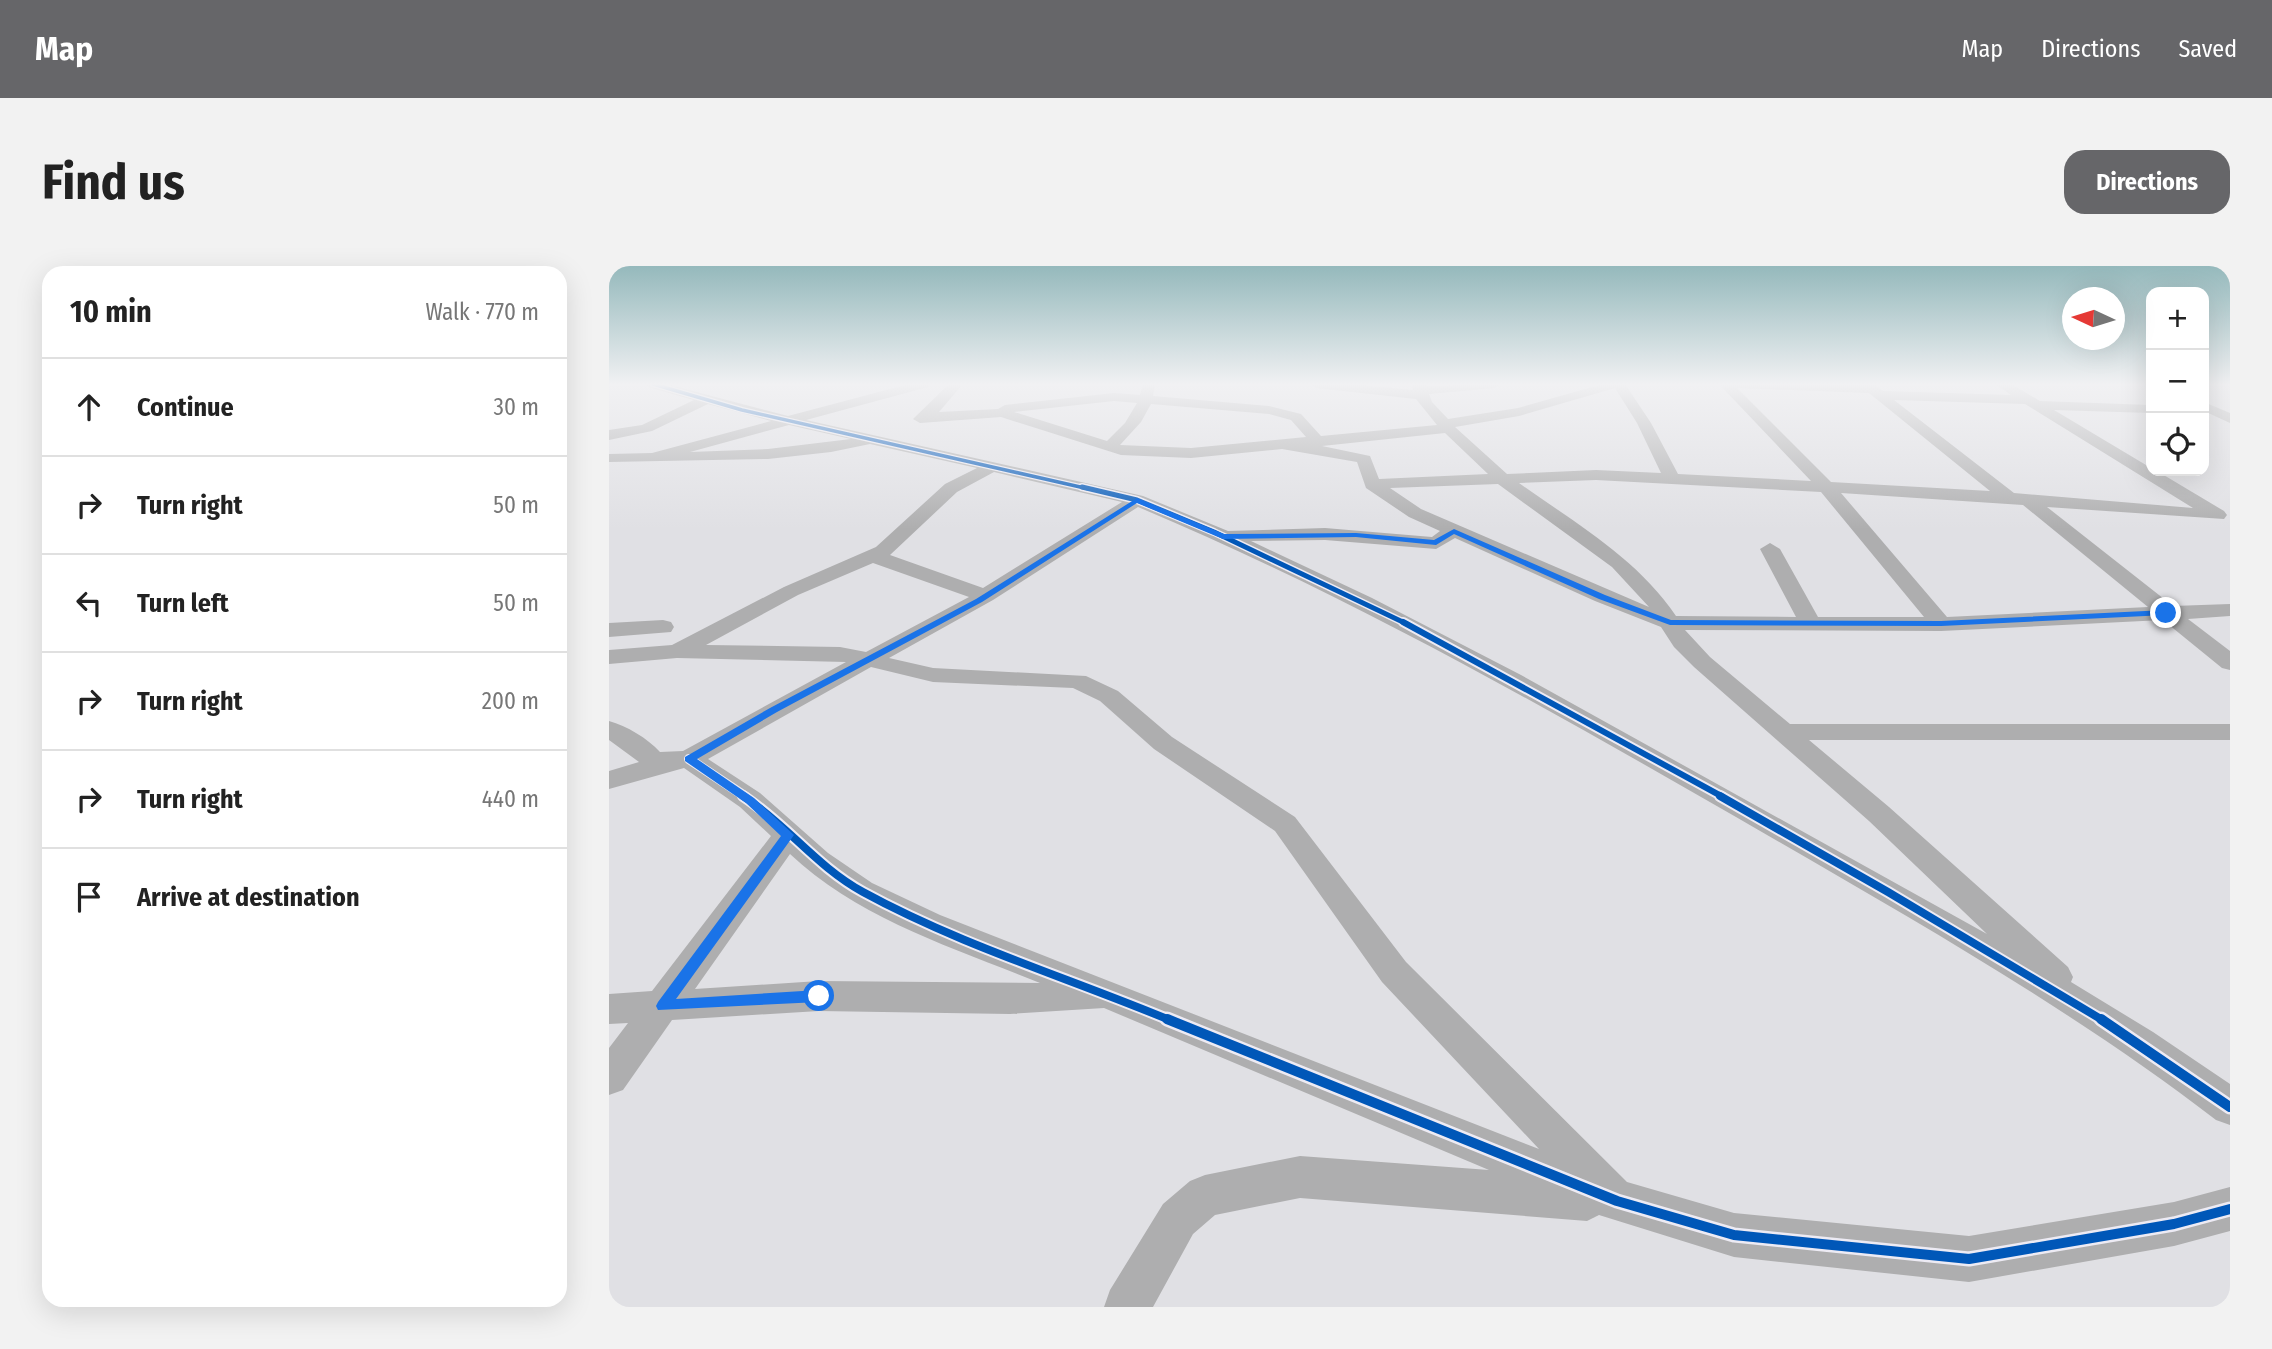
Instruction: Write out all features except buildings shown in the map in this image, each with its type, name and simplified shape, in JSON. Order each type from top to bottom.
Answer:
[{"type":"street","points":[[609,435],[634,433]]},
{"type":"street","points":[[655,457],[746,433]]},
{"type":"street","points":[[860,433],[1137,500],[1223,536],[1397,619],[1520,683],[1836,860],[2096,1014],[2230,1107]]},
{"type":"street","points":[[1067,433],[1109,446],[1152,453],[1191,453],[1393,433]]},
{"type":"street","points":[[1109,446],[1124,433]]},
{"type":"street","points":[[1309,433],[1318,442]]},
{"type":"street","points":[[1453,433],[1505,481],[1619,563],[1654,598],[1682,642],[1702,662],[1878,814],[2096,1014]]},
{"type":"street","points":[[1649,433],[1672,478]]},
{"type":"street","points":[[1773,433],[1828,489],[1941,624]]},
{"type":"street","points":[[1931,433],[2230,663]]},
{"type":"street","points":[[2084,433],[2224,519]]},
{"type":"street","points":[[610,459],[629,435]]},
{"type":"street","points":[[610,459],[701,459],[783,454],[881,436]]},
{"type":"street","points":[[1285,444],[1349,454],[1364,459],[1371,484],[1415,513],[1602,597],[1670,623],[1941,624],[2230,610]]},
{"type":"street","points":[[677,651],[800,587],[873,556],[892,545],[951,488],[994,466]]},
{"type":"street","points":[[1371,484],[1505,481],[1596,475],[1672,478],[2019,499],[2224,519]]},
{"type":"street","points":[[609,780],[678,760],[869,659],[986,596],[1137,500]]},
{"type":"street","points":[[1223,536],[1346,534],[1436,542],[1454,531]]},
{"type":"street","points":[[1770,549],[1811,624]]},
{"type":"street","points":[[873,556],[986,596]]},
{"type":"street","points":[[609,630],[663,627]]},
{"type":"street","points":[[609,657],[677,651],[840,654],[933,675],[1077,681],[1109,696],[1163,743],[1285,824],[1394,972],[1617,1201]]},
{"type":"street","points":[[609,729],[642,749],[653,761],[678,760],[750,800],[817,862],[861,891],[927,924],[1110,995],[1617,1201],[1734,1235],[1969,1258],[2174,1224],[2230,1209]]},
{"type":"street","points":[[1781,732],[2230,732]]},
{"type":"street","points":[[609,1078],[788,835]]},
{"type":"street","points":[[609,1009],[819,996],[1010,999],[1110,995]]},
{"type":"street","points":[[1127,1307],[1178,1219],[1205,1196],[1300,1177],[1617,1201]]},
{"type":"cycle path","points":[[841,433],[1137,500],[1214,532],[1365,602],[1512,680],[1857,873],[2109,1023],[2230,1107]]},
{"type":"cycle path","points":[[689,759],[750,800],[817,861],[861,891],[928,924],[1617,1201],[1734,1235],[1969,1259],[2174,1224],[2230,1209]]},
{"type":"route","points":[[819,996],[663,1006],[788,835],[750,800],[689,759],[773,710],[979,600],[1137,500],[1223,536],[1325,534],[1436,542],[1454,531],[1602,597],[1670,623],[1941,624],[2166,613]]}]
